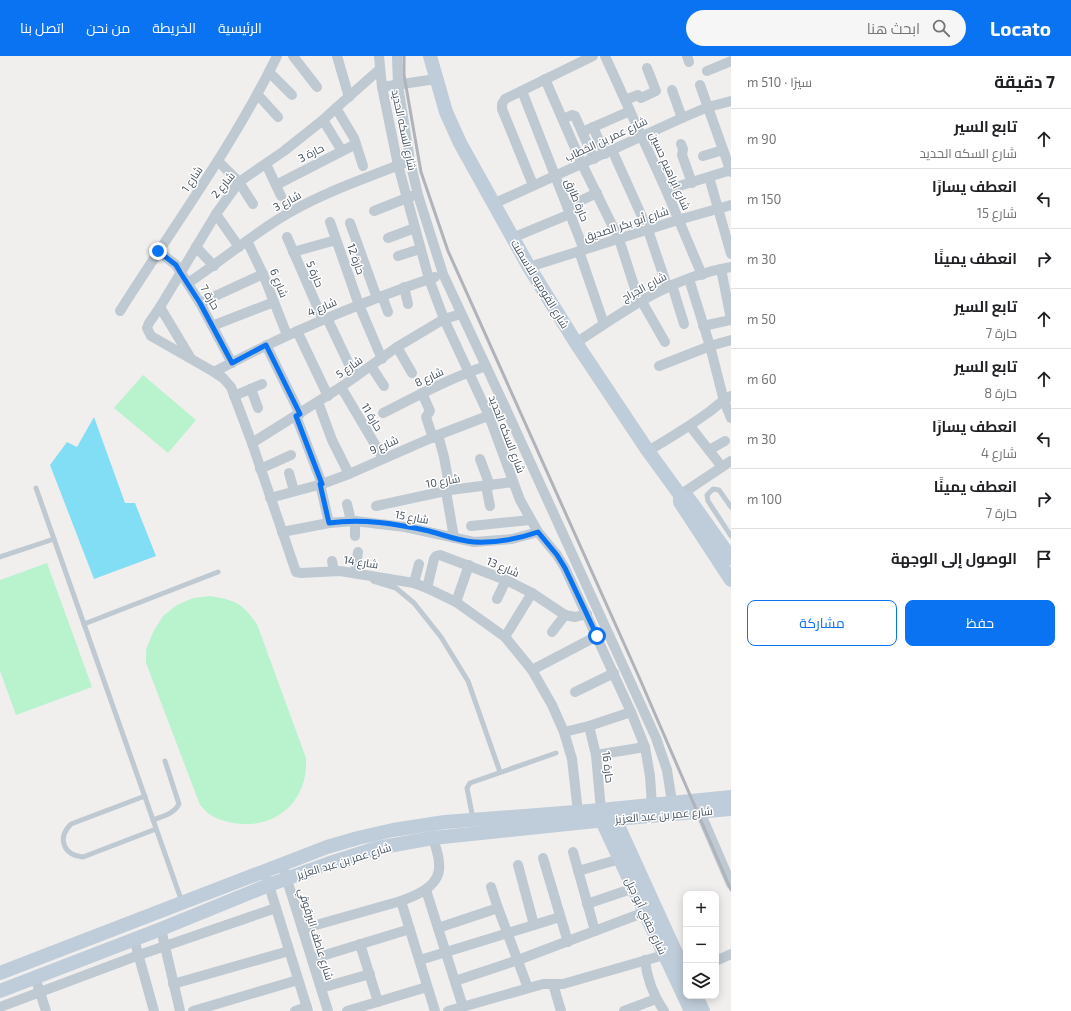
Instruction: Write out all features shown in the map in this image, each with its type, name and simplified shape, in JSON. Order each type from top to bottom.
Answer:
[{"type":"main road","name":"شارع القوميه للاسمنت","points":[[430,56],[446,112],[460,143],[529,267],[576,343],[648,451],[680,495],[691,501],[731,558]]},
{"type":"main road","name":"شارع القوميه للاسمنت","points":[[680,495],[680,502],[731,580]]},
{"type":"main road","name":"شارع عمر بن عبد العزيز","points":[[0,991],[161,929],[286,878],[377,848],[433,838],[606,817],[700,812],[731,797]]},
{"type":"main road","name":"شارع عمر بن عبد العزيز","points":[[0,973],[327,847],[358,838],[419,826],[473,820],[578,812],[606,817],[652,805],[672,802],[715,804],[731,809]]},
{"type":"main road","name":"شارع حفني أبو جبل","points":[[606,817],[620,858],[691,1011]]},
{"type":"main road","name":"شارع حفني أبو جبل","points":[[606,817],[683,969]]},
{"type":"main road","points":[[697,999],[703,1011]]},
{"type":"street","name":"شارع 1","points":[[120,311],[218,161],[258,95],[277,56]]},
{"type":"street","points":[[293,56],[317,87]]},
{"type":"street","points":[[338,56],[349,97]]},
{"type":"street","name":"شارع السكه الحديد","points":[[379,56],[382,87],[398,165],[429,279],[444,319],[489,416],[520,500],[530,520],[565,568],[614,672],[631,712],[645,747],[650,776],[652,805]]},
{"type":"street","name":"شارع السكه الحديد","points":[[397,56],[398,85],[410,161],[418,195],[443,274],[656,738],[667,770],[672,802]]},
{"type":"street","points":[[533,185],[502,107],[503,101],[593,56]]},
{"type":"street","name":"شارع ابراهيم حسين","points":[[605,56],[666,190],[702,275]]},
{"type":"street","points":[[707,71],[731,61]]},
{"type":"street","points":[[625,100],[638,95],[641,98],[656,91],[647,68]]},
{"type":"street","name":"شارع 2","points":[[151,336],[148,328],[149,322],[160,307],[216,214],[239,182],[266,164],[323,120],[380,69]]},
{"type":"street","points":[[269,72],[292,95]]},
{"type":"street","points":[[382,87],[436,79]]},
{"type":"street","points":[[545,79],[582,164],[619,239],[640,301],[665,342]]},
{"type":"street","points":[[666,190],[731,171],[700,85]]},
{"type":"street","points":[[672,90],[682,118]]},
{"type":"street","name":"حارة طارق","points":[[522,91],[568,211],[604,324]]},
{"type":"street","points":[[258,95],[278,117]]},
{"type":"street","name":"شارع عمر بن الخطاب","points":[[493,204],[682,118],[708,107],[731,101]]},
{"type":"street","points":[[336,108],[356,144],[363,166]]},
{"type":"street","points":[[582,132],[630,111]]},
{"type":"street","points":[[563,119],[573,115],[594,159]]},
{"type":"street","points":[[323,120],[342,151]]},
{"type":"street","points":[[593,127],[608,152],[648,230],[684,324]]},
{"type":"street","name":"حارة 3","points":[[276,185],[356,144]]},
{"type":"street","points":[[681,144],[683,149],[682,155],[692,182]]},
{"type":"street","points":[[703,156],[723,150]]},
{"type":"street","points":[[218,161],[239,182],[253,204]]},
{"type":"street","name":"شارع 3","points":[[188,283],[277,220],[299,208],[352,184],[410,161]]},
{"type":"street","points":[[266,164],[281,196]]},
{"type":"street","points":[[709,177],[731,254]]},
{"type":"street","points":[[512,238],[568,211],[597,193]]},
{"type":"street","points":[[374,211],[418,195]]},
{"type":"street","name":"شارع أبو بكر الصديق","points":[[529,267],[678,220],[731,205]]},
{"type":"street","name":"شارع 6","points":[[216,214],[243,244],[263,274],[287,335]]},
{"type":"street","name":"حارة 12","points":[[330,222],[359,305],[382,359]]},
{"type":"street","points":[[350,223],[379,297],[388,312]]},
{"type":"street","points":[[388,238],[415,228]]},
{"type":"street","name":"حارة 5","points":[[287,237],[325,319]]},
{"type":"street","points":[[293,252],[336,240]]},
{"type":"street","points":[[196,247],[214,266]]},
{"type":"street","points":[[398,256],[420,249]]},
{"type":"street","name":"حارة 7","points":[[158,251],[176,265],[188,283],[232,363]]},
{"type":"street","name":"شارع الجراج","points":[[576,343],[640,301],[669,286],[731,267]]},
{"type":"street","points":[[703,326],[731,320],[721,269]]},
{"type":"street","points":[[200,303],[263,274]]},
{"type":"street","name":"شارع 4","points":[[214,372],[287,335],[404,287],[443,274]]},
{"type":"street","points":[[689,279],[727,397],[731,418]]},
{"type":"street","points":[[404,287],[408,304]]},
{"type":"street","points":[[212,326],[274,302]]},
{"type":"street","points":[[160,307],[191,358]]},
{"type":"street","name":"شارع 5","points":[[252,443],[328,396],[397,348],[444,319],[461,314]]},
{"type":"street","points":[[325,319],[355,377]]},
{"type":"street","points":[[297,331],[328,396]]},
{"type":"street","name":"شارع 14","points":[[151,336],[191,358],[227,382],[252,443],[296,572],[298,573],[333,566],[355,572],[414,583],[456,602],[505,637],[532,670],[552,706],[564,732],[572,759],[578,812]]},
{"type":"street","points":[[659,366],[710,346],[731,340]]},
{"type":"street","points":[[266,345],[298,415],[321,484],[329,523]]},
{"type":"street","points":[[397,348],[412,373]]},
{"type":"street","points":[[371,366],[384,386]]},
{"type":"street","name":"شارع 8","points":[[383,413],[422,393],[486,366]]},
{"type":"street","points":[[234,396],[262,384]]},
{"type":"street","name":"حارة 11","points":[[341,387],[384,458]]},
{"type":"street","points":[[251,389],[258,408]]},
{"type":"street","points":[[422,393],[430,411],[426,417],[444,457],[454,538]]},
{"type":"street","points":[[648,451],[690,426],[715,408],[727,397]]},
{"type":"street","points":[[318,402],[332,440],[349,474]]},
{"type":"street","name":"شارع 9","points":[[270,498],[321,484],[349,474],[384,458],[506,409]]},
{"type":"street","points":[[690,426],[722,467]]},
{"type":"street","points":[[709,450],[725,441]]},
{"type":"street","points":[[260,469],[291,455]]},
{"type":"street","points":[[480,459],[488,486],[490,506]]},
{"type":"street","points":[[680,495],[731,461]]},
{"type":"street","points":[[290,473],[294,491]]},
{"type":"street","name":"شارع 10","points":[[376,506],[448,491],[513,482]]},
{"type":"street","points":[[347,504],[353,521],[355,536]]},
{"type":"street","points":[[471,526],[530,520]]},
{"type":"street","name":"شارع 15","points":[[282,532],[329,523],[353,521],[405,527],[474,542],[512,539],[538,532]]},
{"type":"street","points":[[355,572],[358,552]]},
{"type":"street","name":"شارع 13","points":[[427,588],[434,559],[436,556],[440,555],[506,580],[532,593],[565,616]]},
{"type":"street","points":[[414,583],[418,564]]},
{"type":"street","points":[[456,602],[469,565]]},
{"type":"street","points":[[497,599],[506,580]]},
{"type":"street","points":[[505,637],[532,593]]},
{"type":"street","points":[[552,632],[565,616],[575,617],[587,614]]},
{"type":"street","points":[[532,670],[597,636]]},
{"type":"street","points":[[575,692],[614,672]]},
{"type":"street","points":[[564,732],[589,726],[631,712]]},
{"type":"street","name":"حارة 16","points":[[589,726],[596,755],[606,817]]},
{"type":"street","points":[[596,755],[645,747]]},
{"type":"street","points":[[700,812],[731,884]]},
{"type":"street","points":[[302,929],[411,898],[426,890],[437,878],[440,870],[440,862],[433,838]]},
{"type":"street","points":[[573,852],[595,931]]},
{"type":"street","points":[[543,858],[568,942]]},
{"type":"street","points":[[578,871],[620,858]]},
{"type":"street","name":"شارع عاطف البرقوقي","points":[[282,864],[328,1011]]},
{"type":"street","points":[[518,865],[534,925]]},
{"type":"street","points":[[264,871],[307,1009],[295,1011]]},
{"type":"street","points":[[491,887],[528,988]]},
{"type":"street","points":[[587,904],[634,888]]},
{"type":"street","points":[[426,890],[455,981],[466,1008]]},
{"type":"street","points":[[401,901],[435,1011]]},
{"type":"street","points":[[5,1007],[40,992],[139,955],[276,908]]},
{"type":"street","points":[[438,928],[498,908]]},
{"type":"street","points":[[455,981],[568,942],[645,912]]},
{"type":"street","points":[[420,960],[560,917]]},
{"type":"street","points":[[161,929],[180,1011]]},
{"type":"street","points":[[312,959],[410,929]]},
{"type":"street","points":[[134,939],[154,1011]]},
{"type":"street","points":[[360,944],[378,1002]]},
{"type":"street","points":[[173,984],[289,950]]},
{"type":"street","points":[[719,960],[731,954]]},
{"type":"street","points":[[448,1011],[466,1008],[543,984],[563,984],[664,955]]},
{"type":"street","points":[[645,960],[649,981],[656,1000],[664,1011]]},
{"type":"street","points":[[321,988],[370,974]]},
{"type":"street","points":[[35,977],[46,1011]]},
{"type":"street","points":[[193,1011],[298,980]]},
{"type":"street","points":[[553,984],[561,1011]]},
{"type":"street","points":[[347,1011],[427,987]]},
{"type":"street","points":[[624,1011],[656,1000]]},
{"type":"lane","points":[[36,488],[182,903]]},
{"type":"lane","points":[[731,507],[719,490],[713,489],[707,495],[708,501],[731,536]]},
{"type":"lane","points":[[0,557],[54,539]]},
{"type":"lane","points":[[84,624],[218,572]]},
{"type":"lane","points":[[373,581],[396,588],[414,603],[441,636],[468,682],[500,772]]},
{"type":"lane","points":[[473,820],[467,788],[468,785],[473,781],[556,753]]},
{"type":"lane","points":[[153,820],[176,810],[179,804],[165,761]]},
{"type":"lane","points":[[145,796],[71,824],[66,828],[63,842],[70,853],[83,857],[156,829]]},
{"type":"green space","points":[[143,375],[196,420],[168,453],[114,408]]},
{"type":"green space","points":[[47,563],[92,687],[16,715],[0,671],[0,580]]},
{"type":"green space","points":[[210,596],[232,601],[247,611],[257,624],[306,758],[305,775],[301,790],[294,802],[284,812],[271,819],[257,823],[242,824],[215,818],[200,805],[146,663],[146,650],[153,632],[163,616],[177,605],[193,598]]},
{"type":"water","points":[[94,417],[125,503],[135,503],[156,556],[94,579],[50,465],[67,442],[77,447]]},
{"type":"railway","points":[[404,56],[404,75],[421,172],[448,251],[639,677],[731,890]]},
{"type":"route","points":[[158,251],[176,265],[200,303],[232,363],[266,345],[300,414],[296,416],[322,484],[320,484],[329,523],[355,521],[380,523],[474,542],[512,539],[538,532],[557,555],[565,568],[597,636]]}]
